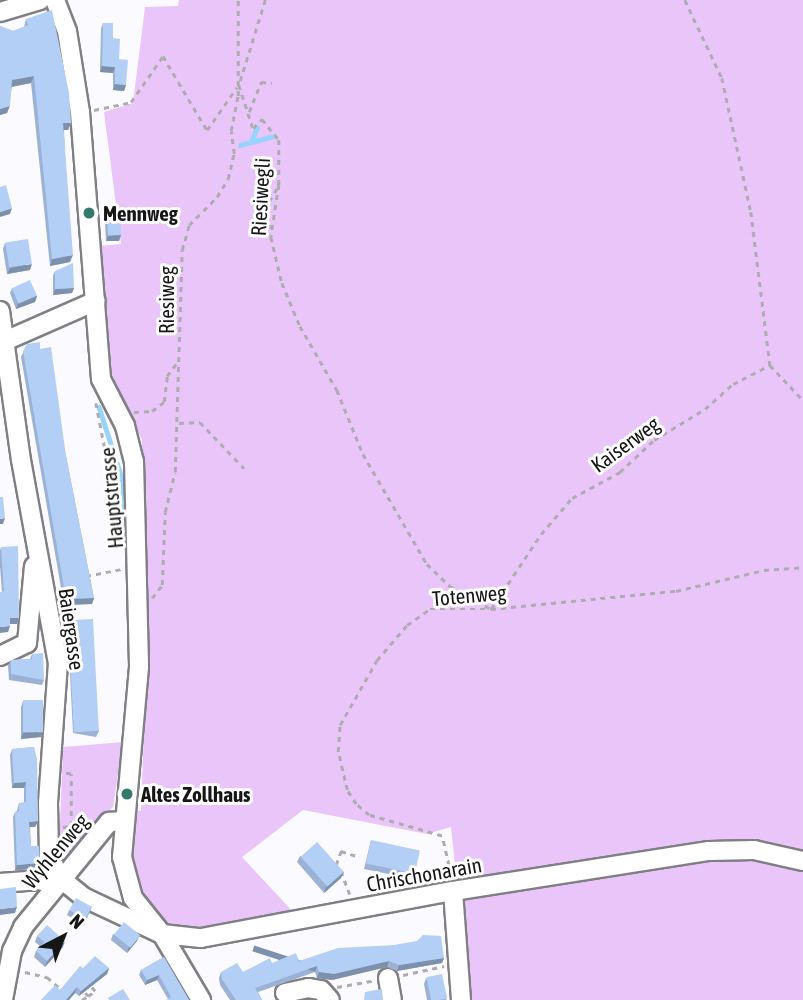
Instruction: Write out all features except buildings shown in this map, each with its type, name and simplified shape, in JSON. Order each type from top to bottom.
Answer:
[{"type":"street","points":[[0,12],[40,0]]},
{"type":"street","name":"Hauptstrasse","points":[[55,0],[67,31],[80,112],[101,379],[112,418],[134,461],[139,601],[137,713],[123,828]]},
{"type":"street","points":[[5,341],[96,301]]},
{"type":"street","name":"Baiergasse","points":[[0,311],[38,556],[58,663],[48,827],[49,856],[57,881]]},
{"type":"street","points":[[0,656],[27,643],[32,572],[38,556]]},
{"type":"street","name":"Wyhlenweg","points":[[3,1000],[8,969],[23,926],[57,881],[109,822],[123,828]]},
{"type":"street","points":[[123,828],[122,857],[133,898],[162,934],[201,1000]]},
{"type":"street","name":"Chrischonarain","points":[[162,934],[201,938],[453,891],[709,852],[754,850],[803,861]]},
{"type":"street","points":[[0,883],[57,881],[85,898],[162,934]]},
{"type":"street","points":[[453,891],[461,1000]]},
{"type":"street","points":[[388,978],[392,1000]]},
{"type":"street","points":[[285,993],[308,988],[321,990],[330,1000]]},
{"type":"path","name":"Riesiweg","points":[[139,601],[159,594],[162,585],[165,512],[175,472],[179,422],[182,250],[189,225],[217,197],[228,178],[239,84],[238,0]]},
{"type":"path","points":[[80,112],[131,103],[163,56],[207,130],[239,84],[265,0]]},
{"type":"path","points":[[685,0],[722,78],[751,212],[769,365],[803,400]]},
{"type":"path","points":[[249,112],[262,87],[261,82],[272,83]]},
{"type":"path","points":[[239,84],[249,112]]},
{"type":"path","name":"Riesiwegli","points":[[249,112],[253,128],[262,119],[276,133],[279,184],[271,228],[282,283],[320,368],[337,390],[363,454],[427,564],[450,586],[491,609]]},
{"type":"path","points":[[271,228],[264,222],[264,210],[279,184]]},
{"type":"path","points":[[98,423],[159,408],[165,400],[166,376],[181,359]]},
{"type":"path","name":"Kaiserweg","points":[[491,609],[541,534],[572,498],[620,472],[654,440],[705,409],[733,384],[769,365]]},
{"type":"path","points":[[96,401],[98,423],[110,461],[120,524]]},
{"type":"path","points":[[179,422],[200,422],[244,468]]},
{"type":"path","points":[[79,578],[127,568],[125,559]]},
{"type":"path","name":"Totenweg","points":[[453,891],[442,836],[369,815],[356,804],[347,790],[338,752],[340,725],[377,660],[407,625],[430,609],[491,609],[676,591],[764,570],[803,567]]},
{"type":"path","points":[[48,827],[71,826],[71,774],[51,770]]},
{"type":"path","points":[[336,865],[341,851],[356,856]]},
{"type":"path","points":[[327,855],[336,865],[350,895]]},
{"type":"path","points":[[8,969],[47,977],[64,992]]},
{"type":"path","points":[[82,1000],[95,991],[91,987]]},
{"type":"shaded area","points":[[179,0],[803,0],[803,1000],[469,1000],[451,827],[427,834],[303,810],[242,857],[295,914],[198,930],[163,922],[140,892],[129,856],[133,810],[141,811],[146,674],[142,440],[107,363],[99,246],[121,244],[104,112],[133,103],[145,7],[178,6]]},
{"type":"shaded area","points":[[123,742],[113,807],[70,855],[59,851],[63,747]]},
{"type":"waterway","points":[[251,142],[257,128]]},
{"type":"waterway","points":[[240,145],[274,136]]},
{"type":"waterway","points":[[99,407],[122,478],[128,559]]},
{"type":"place","name":"Mennweg","points":[[89,213]]},
{"type":"place","name":"Altes Zollhaus","points":[[127,794]]}]
